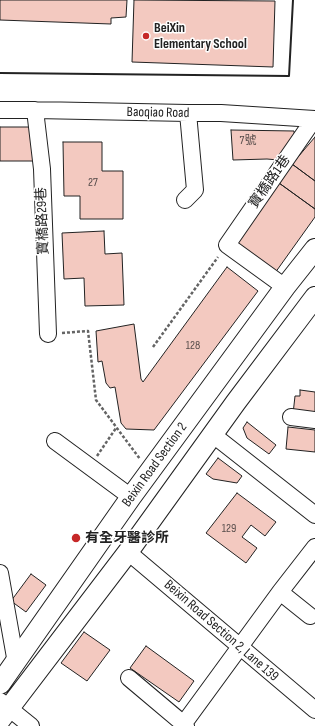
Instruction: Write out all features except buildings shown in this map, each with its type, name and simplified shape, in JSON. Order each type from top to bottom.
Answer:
[{"type":"main road","name":"Beixin Road Section 2","points":[[0,684],[131,498],[285,286],[315,249]]},
{"type":"main road","name":"Beixin Road Section 2","points":[[3,710],[128,552],[212,434],[314,299]]},
{"type":"street","name":"Baoqiao Road","points":[[0,110],[221,113],[314,119]]},
{"type":"street","name":"寶橋路29巷","points":[[35,110],[42,169],[48,334]]},
{"type":"street","points":[[185,200],[195,190],[188,113]]},
{"type":"street","name":"寶橋路1巷","points":[[227,245],[314,119]]},
{"type":"street","points":[[227,245],[285,286]]},
{"type":"street","points":[[291,417],[315,420]]},
{"type":"street","points":[[212,434],[315,515]]},
{"type":"street","points":[[55,441],[131,498]]},
{"type":"street","points":[[130,678],[184,725],[239,647],[315,547]]},
{"type":"street","name":"Beixin Road Section 2, Lane 139","points":[[128,552],[315,710]]},
{"type":"street","points":[[0,573],[16,663]]},
{"type":"street","points":[[280,592],[310,616]]},
{"type":"street","points":[[3,710],[29,725]]},
{"type":"path","points":[[152,347],[227,245]]},
{"type":"path","points":[[48,334],[88,331],[96,400],[150,472]]},
{"type":"path","points":[[88,467],[116,428]]},
{"type":"wall","points":[[0,73],[289,76],[293,0]]},
{"type":"place","name":"BeiXin Elementary School","points":[[146,36]]},
{"type":"place","name":"有全牙醫診所","points":[[76,538]]}]
